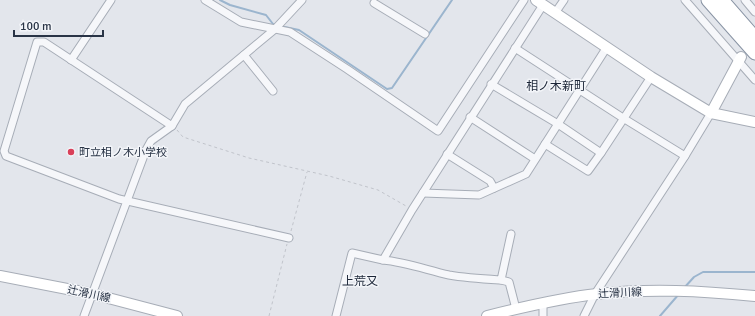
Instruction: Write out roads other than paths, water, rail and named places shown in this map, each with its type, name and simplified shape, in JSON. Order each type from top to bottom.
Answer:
[{"type":"highway","points":[[708,0],[755,53]]},
{"type":"highway","points":[[722,0],[755,38]]},
{"type":"main road","points":[[539,2],[651,77],[711,113],[755,122]]},
{"type":"main road","points":[[711,113],[740,59]]},
{"type":"main road","name":"辻滑川線","points":[[0,276],[93,294],[177,316]]},
{"type":"main road","name":"辻滑川線","points":[[487,316],[516,308],[543,303],[595,294],[617,292],[684,290],[755,295]]},
{"type":"street","points":[[71,60],[111,0]]},
{"type":"street","points":[[205,0],[241,22],[290,32],[347,68],[438,131],[524,0]]},
{"type":"street","points":[[84,316],[146,150],[151,141],[172,126],[185,104],[275,29],[302,0]]},
{"type":"street","points":[[556,13],[564,0]]},
{"type":"street","points":[[685,0],[740,59],[755,80]]},
{"type":"street","points":[[744,0],[755,12]]},
{"type":"street","points":[[373,1],[425,34]]},
{"type":"street","points":[[383,260],[412,210],[515,48],[539,2]]},
{"type":"street","points":[[172,126],[44,42],[37,42],[4,151],[6,156],[119,199],[289,238]]},
{"type":"street","points":[[423,193],[479,195],[526,174],[607,47]]},
{"type":"street","points":[[515,48],[685,156]]},
{"type":"street","points":[[244,55],[273,91]]},
{"type":"street","points":[[545,144],[588,171],[651,77]]},
{"type":"street","points":[[491,84],[558,124],[601,153]]},
{"type":"street","points":[[584,316],[595,294],[685,156],[711,113]]},
{"type":"street","points":[[470,117],[535,159]]},
{"type":"street","points":[[447,154],[490,181],[494,188]]},
{"type":"street","points":[[501,280],[511,234]]},
{"type":"street","points":[[336,316],[352,253],[450,275],[509,282],[516,308]]},
{"type":"street","points":[[543,303],[543,316]]},
{"type":"waterway","points":[[220,0],[230,5],[266,15],[273,24],[276,25]]},
{"type":"waterway","points":[[280,26],[299,30],[387,89],[392,88],[452,0]]},
{"type":"waterway","points":[[684,288],[694,277],[703,272],[755,272]]},
{"type":"waterway","points":[[660,316],[679,294]]},
{"type":"place","name":"町立相ノ木小学校","points":[[71,152]]},
{"type":"district","name":"相ノ木新町","points":[[556,86]]},
{"type":"district","name":"上荒又","points":[[360,281]]}]
